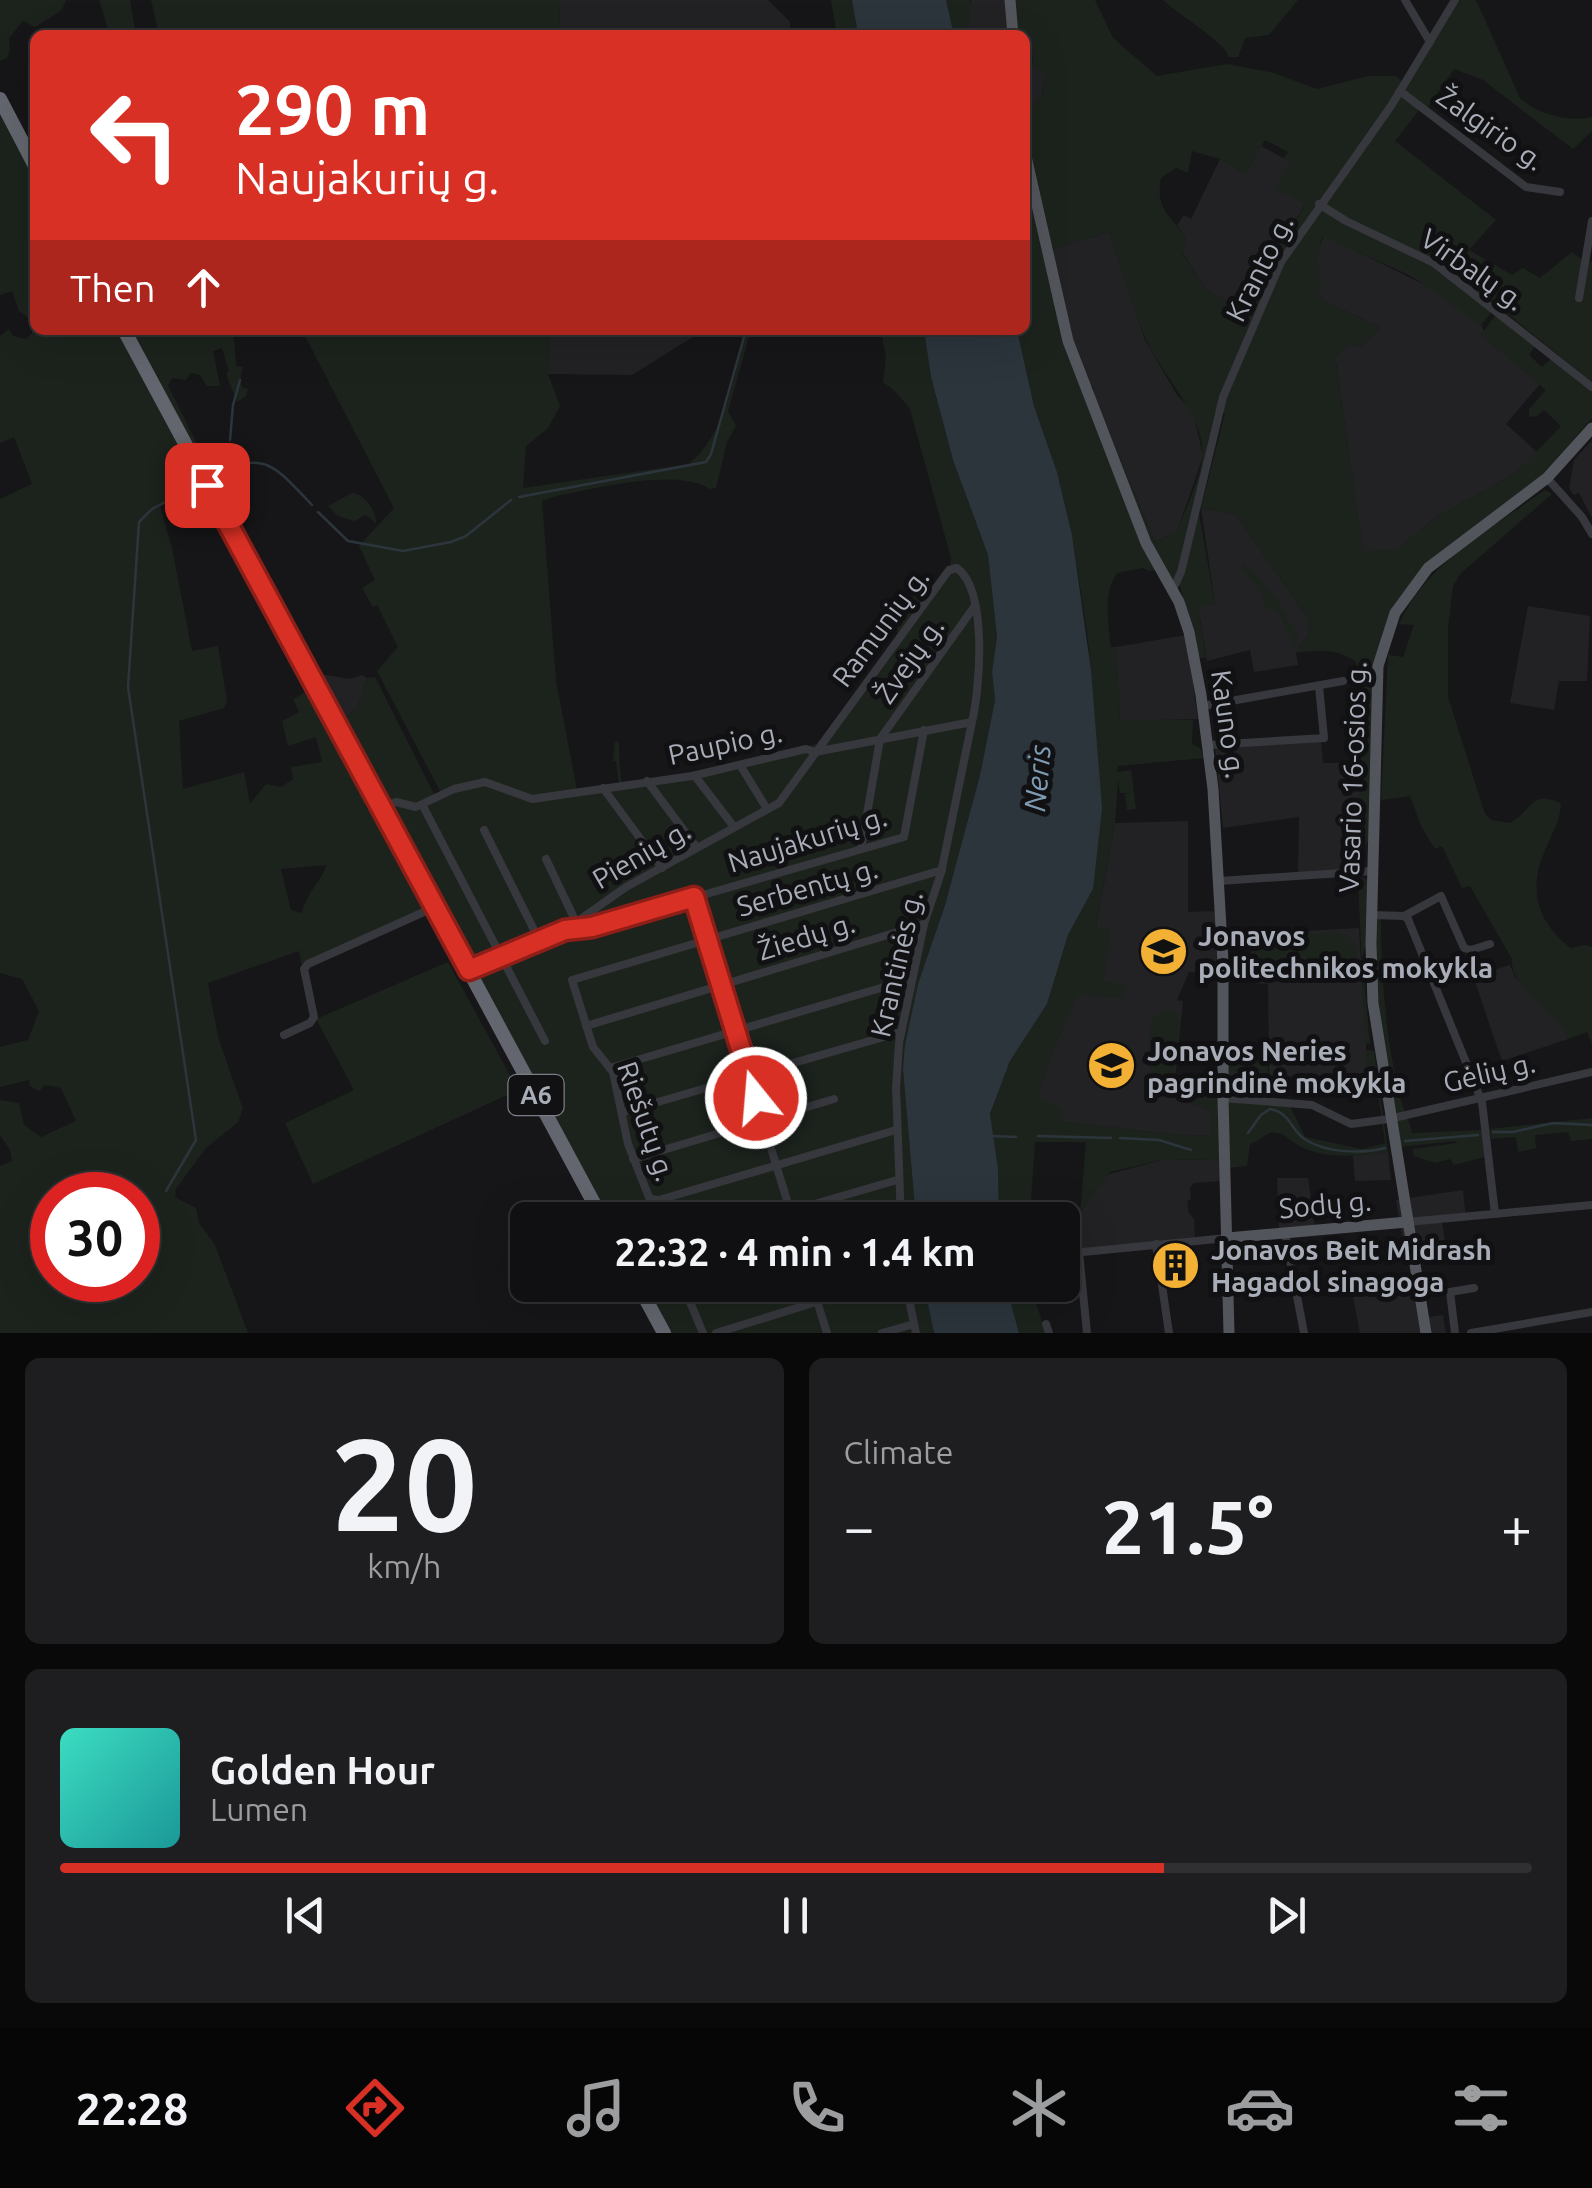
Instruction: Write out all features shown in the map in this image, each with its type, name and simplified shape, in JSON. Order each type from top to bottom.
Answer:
[{"type":"highway","points":[[0,100],[30,157]]},
{"type":"highway","name":"A6","points":[[127,335],[593,1202]]},
{"type":"highway","points":[[647,1302],[664,1333]]},
{"type":"main road","points":[[1010,0],[1013,30]]},
{"type":"main road","name":"Kauno g.","points":[[1030,174],[1068,341],[1146,542],[1173,589],[1189,632],[1203,706],[1209,745],[1223,970],[1222,1098],[1229,1333]]},
{"type":"main road","name":"Vasario 16-osios g.","points":[[1426,1333],[1373,1003],[1375,689],[1382,650],[1391,622],[1428,568],[1547,478],[1592,428]]},
{"type":"main road","name":"Sodų g.","points":[[1227,1238],[1407,1222]]},
{"type":"street","points":[[1405,0],[1430,42]]},
{"type":"street","name":"Kranto g.","points":[[1173,589],[1181,572],[1223,398],[1281,262],[1400,91],[1455,0]]},
{"type":"street","name":"Žalgirio g.","points":[[1400,91],[1526,187],[1560,192]]},
{"type":"street","name":"Virbalų g.","points":[[1319,204],[1346,221],[1434,262],[1592,387]]},
{"type":"street","points":[[1579,298],[1592,221]]},
{"type":"street","points":[[1547,478],[1592,534]]},
{"type":"street","name":"Ramunių g.","points":[[815,752],[950,570],[957,568],[963,572],[974,607]]},
{"type":"street","points":[[972,722],[979,644],[974,607]]},
{"type":"street","name":"Žvejų g.","points":[[880,739],[974,607]]},
{"type":"street","points":[[1203,706],[1343,681]]},
{"type":"street","points":[[1209,745],[1324,738],[1320,686]]},
{"type":"street","name":"Paupio g.","points":[[381,808],[392,802],[416,807],[441,794],[486,782],[532,799],[694,776],[806,749],[815,752],[972,722]]},
{"type":"street","name":"Krantinės g.","points":[[899,1202],[896,1080],[900,1032],[924,924],[942,870],[972,722]]},
{"type":"street","name":"Naujakurių g.","points":[[565,930],[592,927],[904,836],[924,730]]},
{"type":"street","points":[[861,849],[880,739]]},
{"type":"street","name":"Pienių g.","points":[[469,970],[565,930],[575,920],[662,868],[768,809],[788,794],[815,752]]},
{"type":"street","points":[[740,766],[768,809]]},
{"type":"street","points":[[694,776],[734,827]]},
{"type":"street","points":[[647,781],[697,848]]},
{"type":"street","points":[[603,788],[662,868]]},
{"type":"street","points":[[424,808],[544,1042]]},
{"type":"street","points":[[484,830],[540,940]]},
{"type":"street","points":[[546,859],[575,920]]},
{"type":"street","name":"Serbentų g.","points":[[572,982],[942,870]]},
{"type":"street","points":[[1219,882],[1372,871]]},
{"type":"street","points":[[1372,915],[1404,916],[1440,896],[1464,948],[1471,950],[1490,944]]},
{"type":"street","points":[[694,897],[788,1202]]},
{"type":"street","points":[[284,1034],[314,1018],[304,982],[308,964],[435,907]]},
{"type":"street","points":[[1404,916],[1480,1097],[1494,1214]]},
{"type":"street","name":"Žiedų g.","points":[[586,1026],[924,924]]},
{"type":"street","points":[[610,1068],[911,979]]},
{"type":"street","name":"Riešutų g.","points":[[572,982],[593,1047],[610,1068],[633,1159],[651,1202]]},
{"type":"street","points":[[623,1112],[900,1032]]},
{"type":"street","name":"Gėlių g.","points":[[1222,1098],[1312,1105],[1351,1124],[1592,1072]]},
{"type":"street","points":[[633,1159],[834,1099]]},
{"type":"street","points":[[650,1198],[659,1200],[896,1130]]},
{"type":"street","points":[[833,1202],[897,1180]]},
{"type":"street","name":"Sodų g.","points":[[1407,1222],[1592,1205]]},
{"type":"street","points":[[1286,1233],[1304,1333]]},
{"type":"street","name":"Sodų g.","points":[[1080,1252],[1227,1238]]},
{"type":"street","points":[[1156,1244],[1168,1333]]},
{"type":"street","points":[[1080,1262],[1087,1333]]},
{"type":"street","points":[[1456,1333],[1450,1292],[1474,1288]]},
{"type":"street","points":[[691,1302],[703,1333]]},
{"type":"street","points":[[716,1333],[813,1302]]},
{"type":"street","points":[[816,1302],[827,1333]]},
{"type":"street","points":[[882,1333],[915,1328],[910,1302]]},
{"type":"street","points":[[1471,1333],[1592,1312]]},
{"type":"shaded area","points":[[0,0],[66,0],[62,10],[35,27],[23,21],[9,38],[7,58],[0,61]]},
{"type":"shaded area","points":[[99,0],[130,0],[135,30],[108,30]]},
{"type":"shaded area","points":[[151,0],[559,0],[560,30],[158,30]]},
{"type":"shaded area","points":[[559,0],[768,0],[790,22],[790,30],[560,30]]},
{"type":"shaded area","points":[[831,0],[852,0],[857,30],[836,30]]},
{"type":"shaded area","points":[[946,0],[970,0],[966,30],[953,30]]},
{"type":"shaded area","points":[[971,0],[1013,0],[1034,37],[1032,67],[1042,69],[1046,76],[1042,95],[1033,108],[1030,30],[965,30]]},
{"type":"shaded area","points":[[1013,0],[1095,0],[1113,38],[1157,76],[1227,64],[1274,73],[1317,89],[1368,76],[1396,76],[1403,82],[1393,107],[1460,0],[1476,0],[1520,98],[1554,116],[1592,117],[1592,131],[1573,149],[1483,80],[1454,69],[1424,113],[1419,110],[1395,141],[1496,220],[1469,250],[1512,275],[1523,268],[1540,278],[1572,252],[1592,262],[1592,382],[1497,305],[1481,325],[1411,276],[1323,236],[1319,250],[1319,296],[1381,327],[1361,346],[1352,343],[1335,357],[1363,552],[1397,549],[1432,520],[1516,473],[1561,426],[1544,410],[1529,417],[1529,409],[1546,390],[1481,335],[1496,314],[1536,345],[1529,355],[1542,367],[1553,357],[1592,391],[1592,418],[1538,481],[1422,569],[1401,597],[1386,627],[1369,840],[1365,847],[1359,847],[1360,707],[1356,662],[1327,651],[1296,653],[1310,632],[1309,619],[1239,519],[1201,508],[1225,413],[1215,411],[1192,512],[1199,514],[1215,604],[1198,608],[1206,658],[1199,658],[1180,586],[1149,537],[1089,391],[1094,389],[1155,542],[1177,532],[1195,487],[1202,459],[1198,428],[1144,335],[1109,232],[1053,249],[1030,187],[1030,108],[1042,95],[1046,77],[1042,69],[1032,68],[1034,37],[1030,30],[1016,30]],"holes":[[[1265,140],[1288,152],[1284,158],[1290,162],[1275,188],[1305,205],[1245,311],[1205,289],[1182,252],[1186,238],[1162,205],[1161,178],[1176,168],[1188,173],[1192,151],[1220,159],[1246,173]]]},
{"type":"shaded area","points":[[1163,0],[1298,0],[1269,35],[1245,38],[1238,57],[1229,57],[1210,36]]},
{"type":"shaded area","points":[[0,111],[30,166],[30,319],[19,311],[12,291],[0,295]]},
{"type":"shaded area","points":[[1261,146],[1291,162],[1305,204],[1245,311],[1205,289],[1182,251],[1186,238],[1177,225],[1184,215],[1191,219],[1220,159],[1246,173]]},
{"type":"shaded area","points":[[1030,193],[1064,341],[1158,570],[1143,568],[1117,573],[1110,589],[1108,618],[1111,647],[1116,647],[1120,720],[1193,720],[1192,744],[1200,748],[1204,758],[1118,766],[1117,772],[1131,770],[1136,809],[1127,810],[1125,794],[1131,793],[1120,793],[1118,780],[1115,823],[1096,926],[1110,928],[1104,981],[1124,985],[1123,999],[1078,994],[1037,1098],[1061,1108],[1064,1122],[1210,1135],[1210,1111],[1168,1094],[1175,1079],[1218,1096],[1221,1159],[1162,1160],[1110,1172],[1080,1214],[1086,1142],[1035,1142],[1031,1201],[999,1202],[990,1115],[1010,1061],[1047,1004],[1068,935],[1093,889],[1091,670],[1072,535],[1057,472],[1034,406],[1018,335],[1030,335]]},
{"type":"shaded area","points":[[1109,232],[1145,340],[1177,395],[1193,411],[1203,456],[1177,532],[1155,542],[1073,343],[1053,258],[1053,249]]},
{"type":"shaded area","points":[[1324,235],[1435,290],[1481,325],[1481,335],[1540,384],[1506,424],[1537,452],[1516,473],[1432,520],[1397,550],[1363,553],[1335,356],[1352,343],[1361,346],[1381,327],[1319,296],[1316,257]]},
{"type":"shaded area","points":[[9,329],[13,336],[26,339],[30,335],[120,335],[201,487],[160,506],[192,651],[218,646],[227,701],[224,708],[179,721],[183,789],[244,772],[250,804],[266,784],[281,787],[293,779],[291,767],[322,762],[316,737],[288,746],[282,721],[299,712],[293,699],[306,692],[308,697],[315,697],[365,796],[366,808],[374,811],[428,907],[302,966],[299,951],[208,983],[218,1037],[243,1109],[238,1122],[205,1149],[176,1189],[175,1197],[196,1208],[199,1223],[215,1245],[248,1333],[0,1333],[0,1166],[12,1161],[0,1135],[0,1100],[19,1103],[24,1125],[41,1137],[76,1121],[61,1088],[45,1085],[39,1091],[30,1086],[29,1080],[0,1087],[0,1047],[28,1040],[39,1011],[22,979],[0,973],[0,499],[32,484],[14,437],[0,443],[0,336]],"holes":[[[326,865],[302,913],[291,910],[281,869]]]},
{"type":"shaded area","points":[[135,335],[235,335],[236,366],[243,367],[240,380],[242,387],[248,389],[246,396],[237,402],[226,374],[229,371],[222,348],[213,351],[220,386],[207,386],[200,375],[191,373],[186,380],[172,378],[168,386],[200,449],[195,451]]},
{"type":"shaded area","points":[[305,335],[549,335],[548,374],[560,406],[548,428],[526,446],[523,488],[689,464],[702,451],[721,419],[745,335],[750,335],[728,411],[736,426],[727,442],[716,488],[656,480],[542,501],[556,681],[577,790],[619,783],[613,761],[618,741],[622,782],[677,776],[817,744],[899,635],[883,611],[921,587],[927,596],[950,567],[951,558],[910,409],[883,382],[886,358],[882,335],[925,335],[931,377],[953,460],[988,555],[997,637],[992,672],[995,700],[980,775],[945,905],[918,984],[903,1069],[914,1202],[598,1202],[342,727],[342,721],[358,707],[367,678],[375,677],[434,794],[440,791],[377,671],[398,647],[377,605],[373,607],[362,588],[375,580],[359,546],[394,508]]},
{"type":"shaded area","points":[[549,335],[696,335],[632,375],[548,374]]},
{"type":"shaded area","points":[[1592,440],[1592,518],[1579,493],[1574,495],[1569,488],[1574,460]]},
{"type":"shaded area","points":[[1545,490],[1552,494],[1460,574],[1453,586],[1448,628],[1448,697],[1485,814],[1491,820],[1510,823],[1537,800],[1561,803],[1540,863],[1538,903],[1550,927],[1570,948],[1592,947],[1592,1044],[1587,1032],[1568,1039],[1555,1018],[1518,980],[1512,959],[1470,886],[1462,888],[1442,846],[1435,849],[1410,796],[1381,800],[1388,655],[1403,657],[1414,625],[1399,624],[1426,582],[1444,564]]},
{"type":"shaded area","points":[[352,493],[369,504],[376,523],[366,515],[354,521],[338,516],[328,506]]},
{"type":"shaded area","points":[[1201,508],[1239,519],[1309,619],[1310,632],[1296,653],[1298,665],[1254,672],[1250,650],[1207,661],[1198,607],[1215,604]]},
{"type":"shaded area","points":[[1243,562],[1276,598],[1297,630],[1296,650],[1278,611],[1265,608],[1260,585],[1242,572]]},
{"type":"shaded area","points":[[1528,606],[1590,616],[1587,681],[1559,681],[1554,710],[1510,703]]},
{"type":"shaded area","points":[[1186,635],[1198,719],[1120,721],[1116,647]]},
{"type":"shaded area","points":[[315,676],[367,678],[358,707],[339,723]]},
{"type":"shaded area","points":[[1321,740],[1323,763],[1359,763],[1358,869],[1298,874],[1299,817],[1223,828],[1215,747]]},
{"type":"shaded area","points":[[1188,821],[1188,912],[1213,911],[1217,916],[1218,974],[1189,972],[1177,1000],[1183,1001],[1175,1079],[1168,1093],[1210,1111],[1211,1135],[1063,1122],[1037,1098],[1078,993],[1122,998],[1104,982],[1096,927],[1115,823]]},
{"type":"shaded area","points":[[1358,876],[1368,880],[1362,958],[1370,1043],[1365,1044]]},
{"type":"shaded area","points":[[1381,918],[1388,1035],[1412,1133],[1483,1130],[1485,1157],[1454,1165],[1450,1159],[1435,1163],[1414,1156],[1413,1149],[1456,1141],[1398,1147],[1379,1005],[1377,919]]},
{"type":"shaded area","points":[[1359,928],[1368,1079],[1318,1082],[1317,1076],[1269,1077],[1268,984],[1253,983],[1250,934]]},
{"type":"shaded area","points":[[1333,932],[1347,935],[1355,946],[1356,956],[1347,978],[1265,982],[1255,965],[1254,952],[1266,938]]},
{"type":"shaded area","points":[[448,962],[518,1090],[313,1184],[285,1123],[354,1090],[316,1019]]},
{"type":"shaded area","points":[[1510,965],[1515,977],[1563,1025],[1568,1039],[1502,1061],[1473,976]]},
{"type":"shaded area","points":[[1164,1010],[1175,1012],[1180,1020],[1174,1071],[1164,1076],[1154,1073],[1147,1062],[1152,1018]]},
{"type":"shaded area","points":[[1366,1050],[1374,1051],[1388,1152],[1331,1155],[1299,1146],[1274,1132],[1250,1144],[1247,1166],[1229,1168],[1227,1056],[1268,1054],[1268,1101],[1289,1104],[1305,1137],[1362,1149],[1385,1143],[1376,1080],[1368,1079]],"holes":[[[1261,1070],[1262,1089],[1254,1095],[1229,1092],[1229,1071]]]},
{"type":"shaded area","points":[[1261,1070],[1262,1090],[1254,1095],[1229,1093],[1229,1071]]},
{"type":"shaded area","points":[[1592,1118],[1592,1139],[1571,1141],[1568,1132],[1535,1135],[1536,1148],[1518,1152],[1516,1137],[1491,1139],[1490,1129]]},
{"type":"shaded area","points":[[1388,1152],[1391,1180],[1355,1181],[1353,1156]]},
{"type":"shaded area","points":[[1221,1159],[1222,1181],[1194,1183],[1190,1188],[1191,1199],[1187,1201],[1195,1237],[1082,1249],[1080,1214],[1106,1175],[1162,1160]]},
{"type":"shaded area","points":[[1277,1178],[1308,1178],[1315,1228],[1279,1229]]},
{"type":"shaded area","points":[[1463,1190],[1466,1219],[1442,1222],[1447,1255],[1406,1259],[1396,1200]]},
{"type":"shaded area","points":[[1413,1286],[1419,1318],[1443,1315],[1446,1333],[1360,1333],[1353,1297]]},
{"type":"shaded area","points":[[651,1302],[928,1302],[934,1333],[668,1333]]},
{"type":"shaded area","points":[[1011,1302],[1036,1302],[1046,1333],[1019,1333]]},
{"type":"water","points":[[852,0],[946,0],[953,30],[857,30]]},
{"type":"water","name":"Neris","points":[[925,335],[1018,335],[1034,406],[1057,472],[1072,535],[1091,670],[1102,808],[1093,889],[1068,935],[1047,1004],[1010,1061],[990,1114],[999,1202],[914,1202],[903,1069],[918,984],[945,905],[980,775],[995,700],[992,672],[997,637],[988,555],[953,460],[931,377]]},
{"type":"water","points":[[928,1302],[1011,1302],[1019,1333],[934,1333]]},
{"type":"waterway","points":[[519,497],[706,462],[745,335]]},
{"type":"waterway","points":[[230,440],[240,380]]},
{"type":"waterway","points":[[231,445],[239,461]]},
{"type":"waterway","points":[[213,477],[231,468],[258,463],[279,472],[312,505]]},
{"type":"waterway","points":[[166,1191],[196,1140],[128,687],[139,522],[152,509],[198,485]]},
{"type":"waterway","points":[[318,512],[348,541],[403,551],[466,536],[511,500]]},
{"type":"waterway","points":[[1248,1133],[1270,1109],[1282,1114],[1306,1140],[1324,1148],[1355,1152],[1385,1148]]},
{"type":"waterway","points":[[1493,1132],[1553,1123],[1592,1125]]},
{"type":"waterway","points":[[1405,1141],[1478,1135]]},
{"type":"waterway","points":[[992,1136],[1016,1137]]},
{"type":"waterway","points":[[1038,1136],[1111,1138]]},
{"type":"waterway","points":[[1120,1138],[1159,1140],[1191,1150]]},
{"type":"place","name":"Jonavos politechnikos mokykla","points":[[1163,951]]},
{"type":"place","name":"Jonavos Neries pagrindinė mokykla","points":[[1112,1066]]},
{"type":"place","name":"Jonavos Beit Midrash Hagadol sinagoga","points":[[1176,1265]]},
{"type":"route","points":[[207,485],[469,970],[565,930],[592,927],[694,897],[756,1098]]}]
